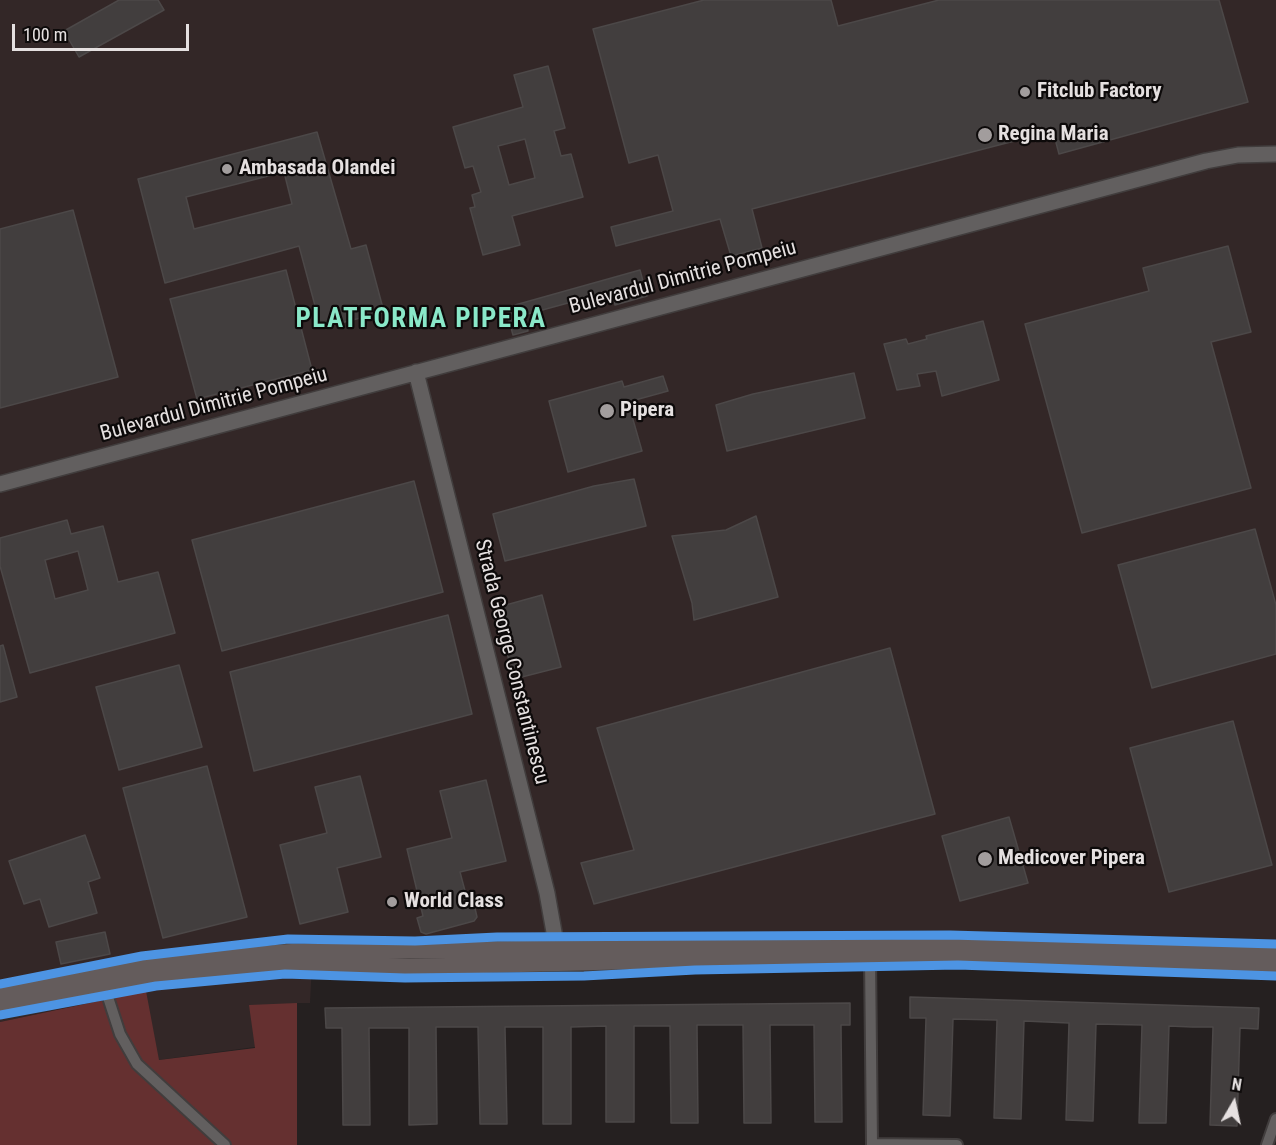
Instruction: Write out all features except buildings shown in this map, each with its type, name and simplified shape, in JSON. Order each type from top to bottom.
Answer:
[{"type":"main road","points":[[0,1006],[161,975],[286,964],[409,967],[559,956],[973,944],[1276,953]]},
{"type":"main road","points":[[0,993],[207,956],[292,952],[671,960],[1035,957],[1276,966]]},
{"type":"street","name":"Bulevardul Dimitrie Pompeiu","points":[[0,484],[1206,161],[1238,155],[1276,154]]},
{"type":"street","name":"Strada George Constantinescu","points":[[416,372],[547,893],[559,956]]},
{"type":"street","points":[[870,957],[872,1144],[957,1145]]},
{"type":"street","points":[[105,985],[120,1034],[137,1064],[225,1145]]},
{"type":"street","points":[[1267,1145],[1276,1119]]},
{"type":"shaded area","points":[[0,0],[1276,0],[1276,957],[312,963],[310,1003],[297,1003],[255,1047],[158,1060],[145,991],[0,1022]]},
{"type":"shaded area","points":[[146,991],[159,1060],[255,1048],[249,1005],[297,1003],[297,1145],[0,1145],[0,1022]]},
{"type":"cycle path","points":[[0,984],[142,956],[288,939],[415,941],[497,937],[950,935],[1276,944]]},
{"type":"cycle path","points":[[0,1015],[156,986],[285,974],[405,978],[584,976],[695,970],[958,965],[1276,976]]},
{"type":"place","name":"Fitclub Factory","points":[[1025,92]]},
{"type":"place","name":"Regina Maria","points":[[985,135]]},
{"type":"place","name":"Ambasada Olandei","points":[[227,169]]},
{"type":"place","name":"Pipera","points":[[607,411]]},
{"type":"place","name":"Medicover Pipera","points":[[985,859]]},
{"type":"place","name":"World Class","points":[[392,902]]},
{"type":"district","name":"PLATFORMA PIPERA","points":[[421,320]]}]
